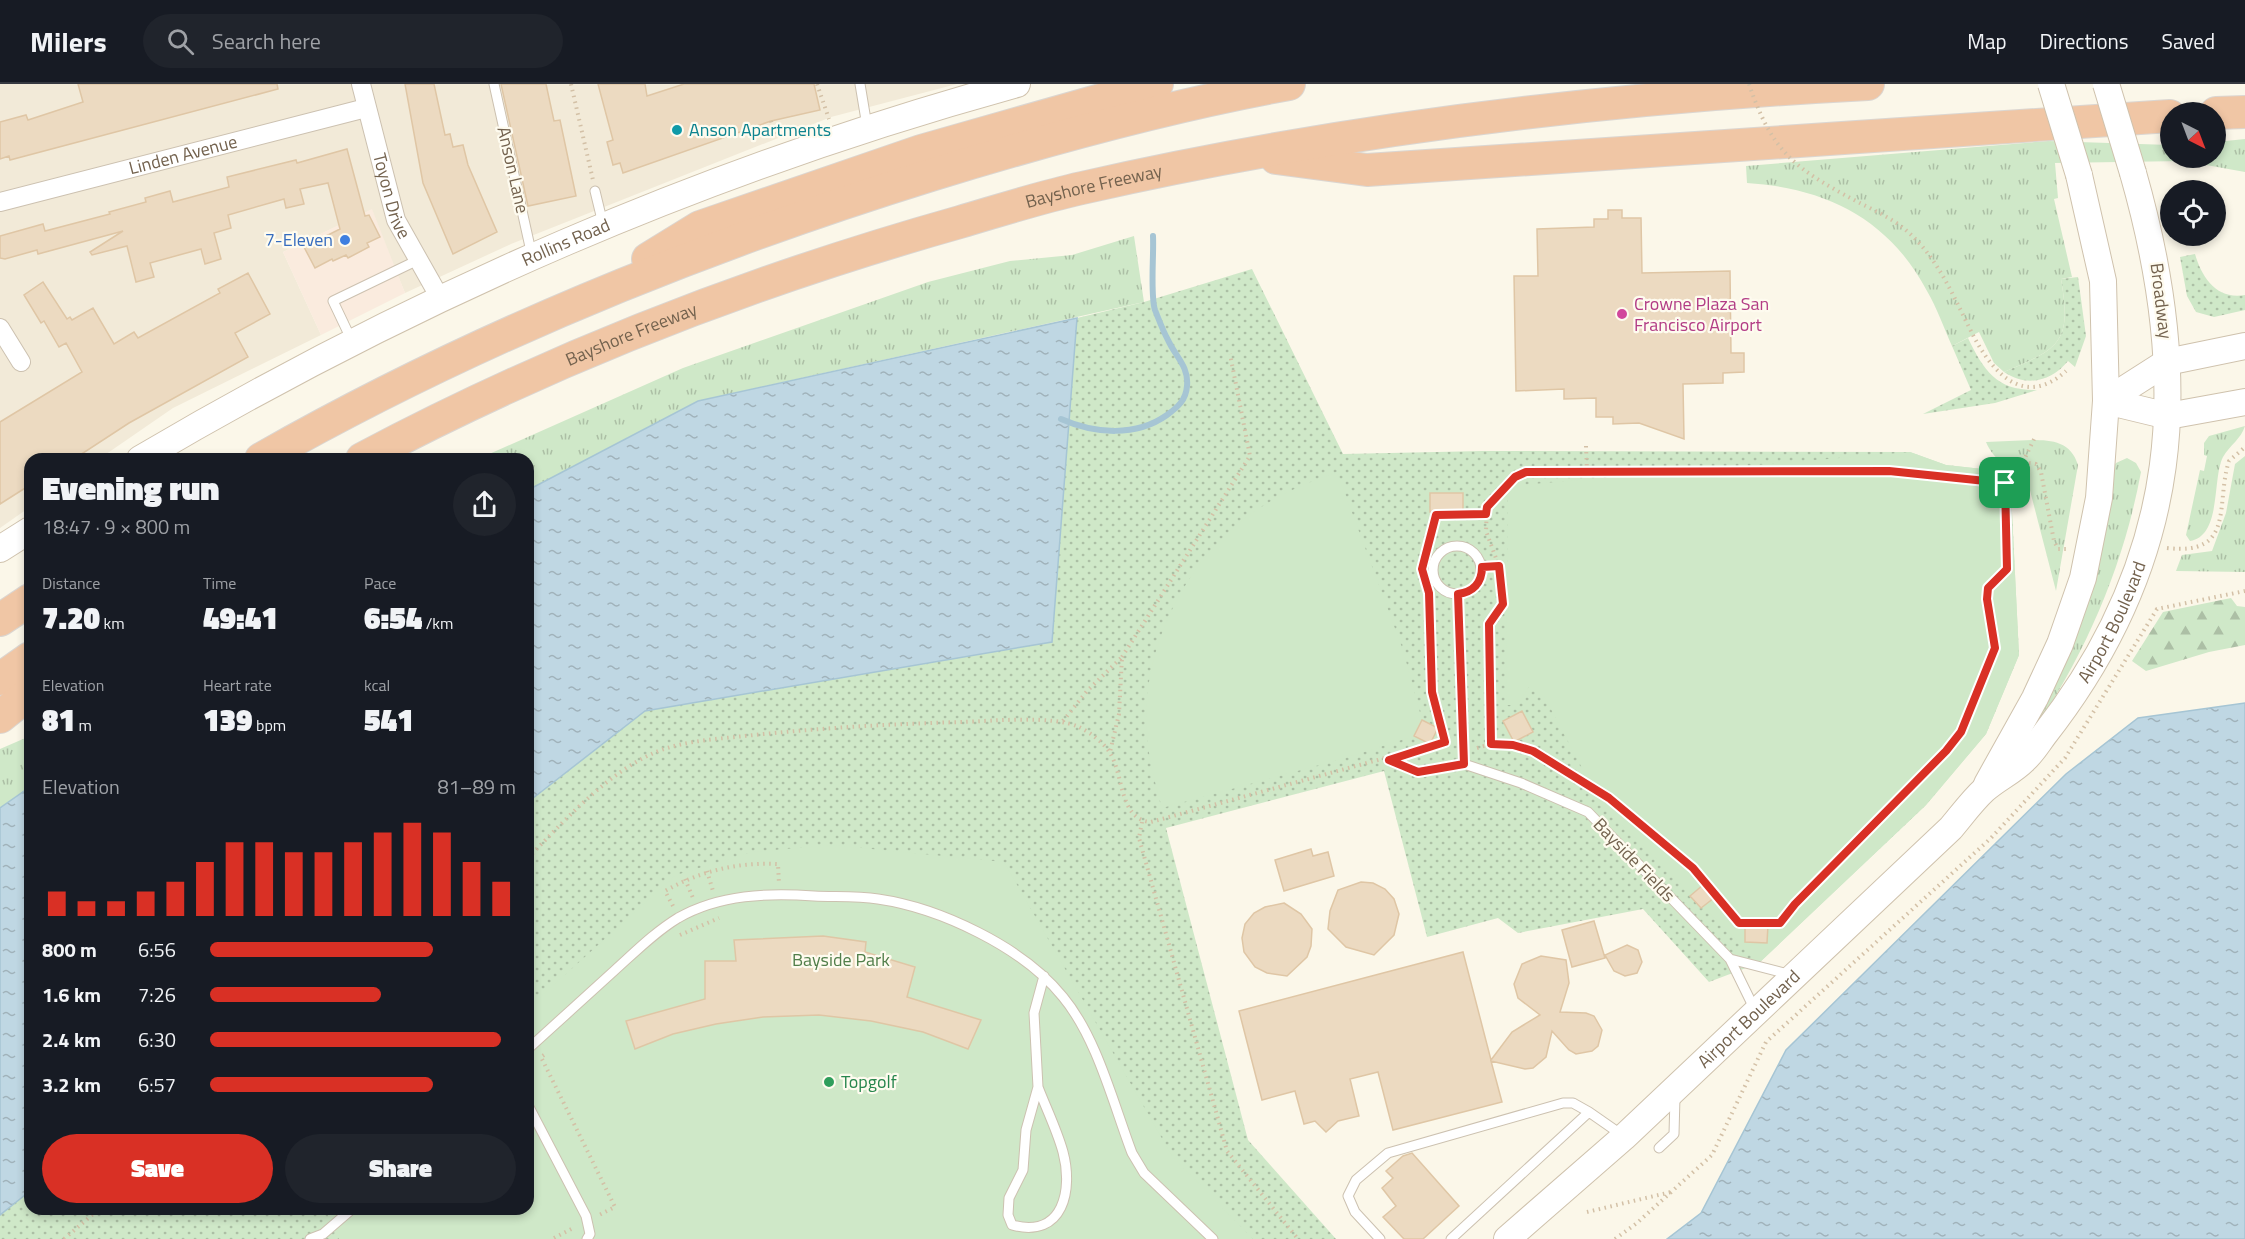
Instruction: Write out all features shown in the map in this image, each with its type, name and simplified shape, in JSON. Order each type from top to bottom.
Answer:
[{"type":"highway","points":[[579,303],[700,227],[921,151],[1157,84]]},
{"type":"highway","points":[[272,453],[426,372],[579,303],[731,242],[907,182],[1120,121],[1289,84]]},
{"type":"highway","name":"Bayshore Freeway","points":[[374,453],[497,393],[594,349],[671,318],[875,245],[1078,188],[1343,136],[1561,107],[1724,92],[1868,84]]},
{"type":"highway","points":[[2226,113],[2245,112]]},
{"type":"highway","points":[[1248,154],[1367,170],[2160,117]]},
{"type":"highway","points":[[0,620],[24,604]]},
{"type":"highway","points":[[0,679],[24,662]]},
{"type":"highway","points":[[0,717],[24,698]]},
{"type":"main road","name":"Rollins Road","points":[[150,453],[250,394],[352,340],[603,224],[868,129],[1017,84]]},
{"type":"main road","points":[[2051,84],[2079,175],[2103,281],[2106,401]]},
{"type":"main road","name":"Broadway","points":[[2106,84],[2156,259],[2165,318],[2168,416]]},
{"type":"main road","points":[[2106,401],[2168,362],[2245,346]]},
{"type":"main road","points":[[2106,401],[2168,416],[2245,402]]},
{"type":"main road","name":"Airport Boulevard","points":[[1984,790],[2048,672],[2077,597],[2098,508],[2106,401]]},
{"type":"main road","name":"Airport Boulevard","points":[[1507,1239],[1624,1137],[1675,1089],[1951,828],[1984,790],[2024,760],[2082,683],[2118,621],[2145,545],[2163,466],[2168,416]]},
{"type":"main road","points":[[0,549],[24,534]]},
{"type":"street","name":"Toyon Drive","points":[[361,84],[396,220],[440,298]]},
{"type":"street","name":"Linden Avenue","points":[[0,202],[366,108]]},
{"type":"street","points":[[0,328],[21,362]]},
{"type":"lane","name":"Anson Lane","points":[[494,84],[532,256]]},
{"type":"lane","points":[[860,84],[868,129]]},
{"type":"lane","points":[[595,191],[603,224]]},
{"type":"lane","points":[[352,340],[333,301],[418,260]]},
{"type":"lane","points":[[1456,545],[1467,547],[1476,553],[1482,567],[1478,584],[1469,592],[1458,594],[1447,592],[1436,582],[1433,566],[1440,553],[1456,545]]},
{"type":"lane","points":[[1458,594],[1464,764]]},
{"type":"lane","name":"Bayside Fields","points":[[1418,772],[1464,764],[1521,783],[1588,812],[1730,959],[1756,1012]]},
{"type":"lane","points":[[534,1044],[654,935],[679,918],[716,902],[779,894],[878,899],[926,912],[960,924],[1000,945],[1044,976],[1083,1024],[1132,1153],[1144,1173],[1213,1239]]},
{"type":"lane","points":[[1730,959],[1794,976]]},
{"type":"lane","points":[[1038,1087],[1026,1130],[1023,1170],[1010,1198],[1008,1215],[1012,1225],[1024,1231],[1039,1233],[1053,1225],[1064,1207],[1066,1178],[1064,1153],[1038,1087],[1034,1013],[1044,976]]},
{"type":"lane","points":[[1659,1148],[1674,1134],[1675,1089]]},
{"type":"lane","points":[[1380,1239],[1355,1212],[1348,1196],[1356,1180],[1388,1153],[1563,1103],[1573,1103],[1624,1137]]},
{"type":"lane","points":[[1451,1239],[1589,1112]]},
{"type":"lane","points":[[534,1116],[586,1216],[590,1234],[587,1239]]},
{"type":"lane","points":[[310,1239],[323,1234],[345,1215]]},
{"type":"path","points":[[571,84],[595,191]]},
{"type":"path","points":[[817,84],[820,100],[824,99],[830,123]]},
{"type":"path","points":[[1749,84],[1770,134],[1794,163],[1820,182],[1894,222],[1924,248],[1939,269],[1993,368],[2016,384],[2044,384],[2066,371]]},
{"type":"path","points":[[771,121],[777,140]]},
{"type":"path","points":[[1063,722],[1087,691],[1122,657],[1250,456],[1230,354]]},
{"type":"path","points":[[1475,748],[1491,744],[1513,745],[1533,751],[1609,798],[1693,868],[1739,923],[1780,923],[1802,897],[1946,751],[1961,732],[1995,648],[1987,599],[1988,588],[2007,569],[2005,483],[2023,462],[2035,437]]},
{"type":"path","points":[[1586,446],[1587,471]]},
{"type":"path","points":[[2145,545],[2190,550],[2207,542],[2214,533],[2220,518],[2229,460],[2245,447]]},
{"type":"path","points":[[2023,462],[2031,462],[2040,472],[2054,542],[2058,549],[2068,548],[2070,540]]},
{"type":"path","points":[[1491,744],[1489,624],[1503,604],[1499,566],[1486,531],[1486,514],[1487,507],[1515,477],[1526,472],[1587,471],[1889,471],[2005,483]]},
{"type":"path","points":[[1389,760],[1445,742],[1432,692],[1429,593],[1422,569],[1436,515],[1486,514]]},
{"type":"path","points":[[1482,567],[1499,566]]},
{"type":"path","points":[[1615,1239],[1712,1155],[1766,1042],[1991,838],[2065,758],[2157,609],[2245,591]]},
{"type":"path","points":[[1110,753],[1119,714],[1122,657]]},
{"type":"path","points":[[534,852],[571,813],[632,764],[658,751],[700,741],[795,730],[872,725],[1063,722],[1094,736],[1110,753],[1120,776],[1126,802],[1132,813],[1142,822],[1151,822],[1385,758],[1418,772]]},
{"type":"path","points":[[1142,822],[1139,838],[1227,1150],[1298,1239]]},
{"type":"path","points":[[665,891],[685,879],[707,871],[746,864],[778,864],[779,894]]},
{"type":"path","points":[[707,871],[713,892]]},
{"type":"path","points":[[676,937],[721,917]]},
{"type":"path","points":[[549,1050],[541,1058],[615,1207],[599,1215]]},
{"type":"path","points":[[1587,1212],[1672,1191]]},
{"type":"path","points":[[64,1239],[92,1215]]},
{"type":"path","points":[[554,1238],[578,1226]]},
{"type":"shaded area","points":[[0,84],[957,84],[831,117],[511,244],[405,293],[371,210],[283,252],[321,335],[173,408],[108,453],[24,453],[24,511],[0,528]]},
{"type":"shaded area","points":[[372,209],[405,293],[321,335],[283,252]]},
{"type":"green space","points":[[2245,139],[2245,172],[2223,168],[2226,168],[2226,141]]},
{"type":"green space","points":[[2048,141],[2160,145],[2160,161],[2055,163],[2058,198],[2054,199],[2072,277],[2061,279],[2065,317],[2063,330],[2050,349],[2004,372],[1994,363],[1979,332],[1952,346],[1931,298],[1912,266],[1894,244],[1874,227],[1829,200],[1776,186],[1747,183],[1746,166]]},
{"type":"green space","points":[[1134,236],[1144,302],[698,401],[534,487],[534,453],[492,453],[683,368],[928,282],[1010,261],[1072,255]]},
{"type":"green space","points":[[2195,254],[2207,279],[2219,291],[2235,296],[2245,295],[2245,310],[2214,317],[2196,312],[2187,296],[2180,257]]},
{"type":"green space","name":"Bayside Park","points":[[1252,269],[1343,454],[1483,451],[1910,452],[1946,465],[2010,472],[2019,655],[1986,734],[1926,805],[1759,963],[1709,982],[1643,909],[1518,933],[1498,918],[1427,937],[1384,771],[1166,828],[1248,1140],[1336,1239],[0,1239],[0,1215],[24,1196],[24,1215],[534,1215],[534,797],[645,711],[1051,642],[1077,318],[1144,302]]},
{"type":"green space","points":[[2078,277],[2086,336],[2075,367],[2068,361],[2054,374],[2029,381],[2012,377],[2004,372],[2050,349],[2058,340],[2063,330],[2065,317],[2061,279]]},
{"type":"green space","points":[[1968,338],[1986,369],[1994,377],[2012,387],[2037,390],[1995,403],[1923,414],[1971,390],[1952,346]]},
{"type":"green space","points":[[2245,426],[2241,435],[2223,457],[2212,518],[2207,529],[2200,537],[2190,541],[2186,535],[2200,470],[2204,471],[2207,456],[2204,455],[2204,443],[2209,436]]},
{"type":"green space","points":[[2032,440],[2054,442],[2066,447],[2075,457],[2078,465],[2056,591],[2026,475],[1997,459],[1986,442]]},
{"type":"green space","points":[[1910,452],[1946,465],[2010,472],[2019,655],[1986,734],[1926,805],[1759,963],[1600,802],[1544,696],[1529,687],[1517,705],[1506,705],[1508,498],[1521,485]]},
{"type":"green space","points":[[2245,456],[2245,572],[2176,571],[2182,555],[2212,551],[2226,513],[2235,464]]},
{"type":"green space","points":[[2127,458],[2136,463],[2141,472],[2124,543],[2084,644],[2029,738],[2112,469],[2116,463]]},
{"type":"green space","points":[[1337,472],[1403,650],[1422,720],[1414,736],[1345,758],[1162,808],[1149,751],[1147,702],[1151,673],[1159,643],[1184,587],[1222,539],[1244,519],[1289,492]]},
{"type":"green space","points":[[2231,598],[2237,606],[2245,607],[2245,645],[2209,652],[2146,671],[2132,661],[2163,612]]},
{"type":"green space","points":[[24,739],[24,791],[0,808],[0,749]]},
{"type":"green space","name":"Topgolf","points":[[831,845],[1004,862],[1172,1156],[1253,1239],[339,1239],[328,1215],[534,1215],[534,1003],[676,875],[752,852]]},
{"type":"water","points":[[1077,318],[1052,642],[645,711],[534,797],[534,487],[698,401]]},
{"type":"water","points":[[2245,703],[2245,1239],[1667,1239],[1701,1213],[1786,1050],[2066,774],[2138,718]]},
{"type":"water","points":[[24,791],[24,1196],[0,1215],[0,808]]},
{"type":"building","points":[[78,84],[277,84],[278,89],[10,160],[9,156],[0,159],[0,122],[26,115],[28,120],[83,102]]},
{"type":"building","points":[[405,84],[434,84],[445,135],[450,134],[453,147],[463,145],[468,165],[497,232],[453,254],[423,183]]},
{"type":"building","points":[[501,84],[546,84],[554,121],[560,120],[576,196],[528,206]]},
{"type":"building","name":"Anson Apartments","points":[[598,84],[645,84],[647,96],[684,84],[814,84],[820,110],[771,121],[623,173],[620,163],[613,165],[607,142],[613,140]]},
{"type":"building","points":[[347,149],[365,216],[369,215],[380,237],[367,243],[369,247],[348,258],[346,255],[333,261],[332,259],[315,268],[304,247],[340,229],[328,183],[300,189],[304,204],[286,208],[284,199],[228,215],[231,228],[214,233],[221,259],[205,264],[201,249],[150,263],[154,277],[136,282],[127,246],[92,255],[90,252],[123,231],[38,254],[37,250],[5,259],[0,258],[0,236],[43,224],[45,231],[110,214],[109,212],[146,202],[145,198],[170,191],[173,202],[229,187],[227,177],[296,160],[297,163]]},
{"type":"building","name":"Crowne Plaza San Francisco Airport","points":[[1608,210],[1622,210],[1622,218],[1641,218],[1642,273],[1730,271],[1731,353],[1744,353],[1744,372],[1723,373],[1723,383],[1683,384],[1684,439],[1639,423],[1613,424],[1613,417],[1596,417],[1596,398],[1564,399],[1564,389],[1516,391],[1514,276],[1538,276],[1537,229],[1594,227],[1594,219],[1608,219]]},
{"type":"building","points":[[248,273],[270,314],[235,333],[248,357],[129,423],[83,453],[24,453],[24,489],[0,504],[0,422],[82,372],[66,343],[59,347],[44,321],[41,323],[24,295],[43,282],[67,319],[70,317],[72,320],[93,308],[114,344],[134,332],[138,338],[220,293],[218,289]]},
{"type":"building","points":[[1430,493],[1463,493],[1463,512],[1430,512]]},
{"type":"building","points":[[1522,711],[1533,732],[1514,742],[1503,721]]},
{"type":"building","points":[[1422,720],[1438,728],[1430,744],[1414,736]]},
{"type":"building","points":[[1311,849],[1313,856],[1328,852],[1334,876],[1284,891],[1275,860]]},
{"type":"building","points":[[1361,882],[1373,883],[1385,889],[1394,899],[1399,914],[1394,935],[1374,955],[1346,947],[1328,929],[1330,911],[1338,890]]},
{"type":"building","points":[[1703,885],[1714,898],[1701,908],[1690,896]]},
{"type":"building","points":[[1284,903],[1301,914],[1312,929],[1311,946],[1307,957],[1287,976],[1267,973],[1255,967],[1244,952],[1242,938],[1245,924],[1254,913],[1265,907]]},
{"type":"building","points":[[1594,921],[1605,958],[1572,967],[1562,930]]},
{"type":"building","points":[[1745,924],[1768,925],[1767,943],[1745,942]]},
{"type":"building","points":[[823,936],[866,942],[865,952],[915,967],[907,997],[981,1020],[968,1049],[923,1032],[871,1021],[819,1015],[763,1017],[716,1024],[673,1034],[635,1049],[626,1021],[705,999],[705,961],[736,961],[734,940]]},
{"type":"building","points":[[1627,945],[1638,950],[1642,962],[1637,973],[1625,976],[1614,971],[1605,955]]},
{"type":"building","points":[[1463,952],[1491,1060],[1512,1032],[1540,1015],[1518,998],[1514,984],[1522,964],[1541,956],[1566,960],[1569,983],[1560,1012],[1586,1013],[1594,1016],[1602,1030],[1598,1046],[1592,1051],[1576,1054],[1569,1050],[1552,1031],[1546,1057],[1533,1068],[1525,1069],[1491,1061],[1502,1102],[1393,1130],[1378,1072],[1350,1079],[1359,1116],[1338,1121],[1326,1132],[1315,1121],[1304,1124],[1295,1091],[1262,1100],[1239,1011]]},
{"type":"building","points":[[1412,1153],[1459,1206],[1423,1239],[1404,1239],[1383,1217],[1396,1206],[1382,1188],[1393,1178],[1386,1171],[1403,1156]]},
{"type":"waterway","points":[[1061,419],[1088,428],[1129,430],[1155,422],[1171,412],[1183,399],[1187,386],[1186,373],[1164,333],[1155,310],[1152,285],[1153,236]]},
{"type":"place","name":"Anson Apartments","points":[[677,130]]},
{"type":"place","name":"7-Eleven","points":[[345,240]]},
{"type":"place","name":"Crowne Plaza San Francisco Airport","points":[[1622,314]]},
{"type":"place","name":"Topgolf","points":[[829,1082]]},
{"type":"route","points":[[1889,471],[2005,483],[2007,569],[1988,588],[1987,599],[1995,648],[1961,732],[1946,751],[1829,868],[1780,923],[1739,923],[1693,868],[1609,798],[1533,751],[1513,745],[1491,744],[1489,624],[1503,604],[1499,566],[1482,567],[1478,584],[1469,592],[1458,594],[1464,764],[1418,772],[1389,760],[1445,742],[1432,692],[1429,593],[1422,569],[1436,515],[1486,514],[1487,507],[1515,477],[1526,472],[1889,471]]}]
